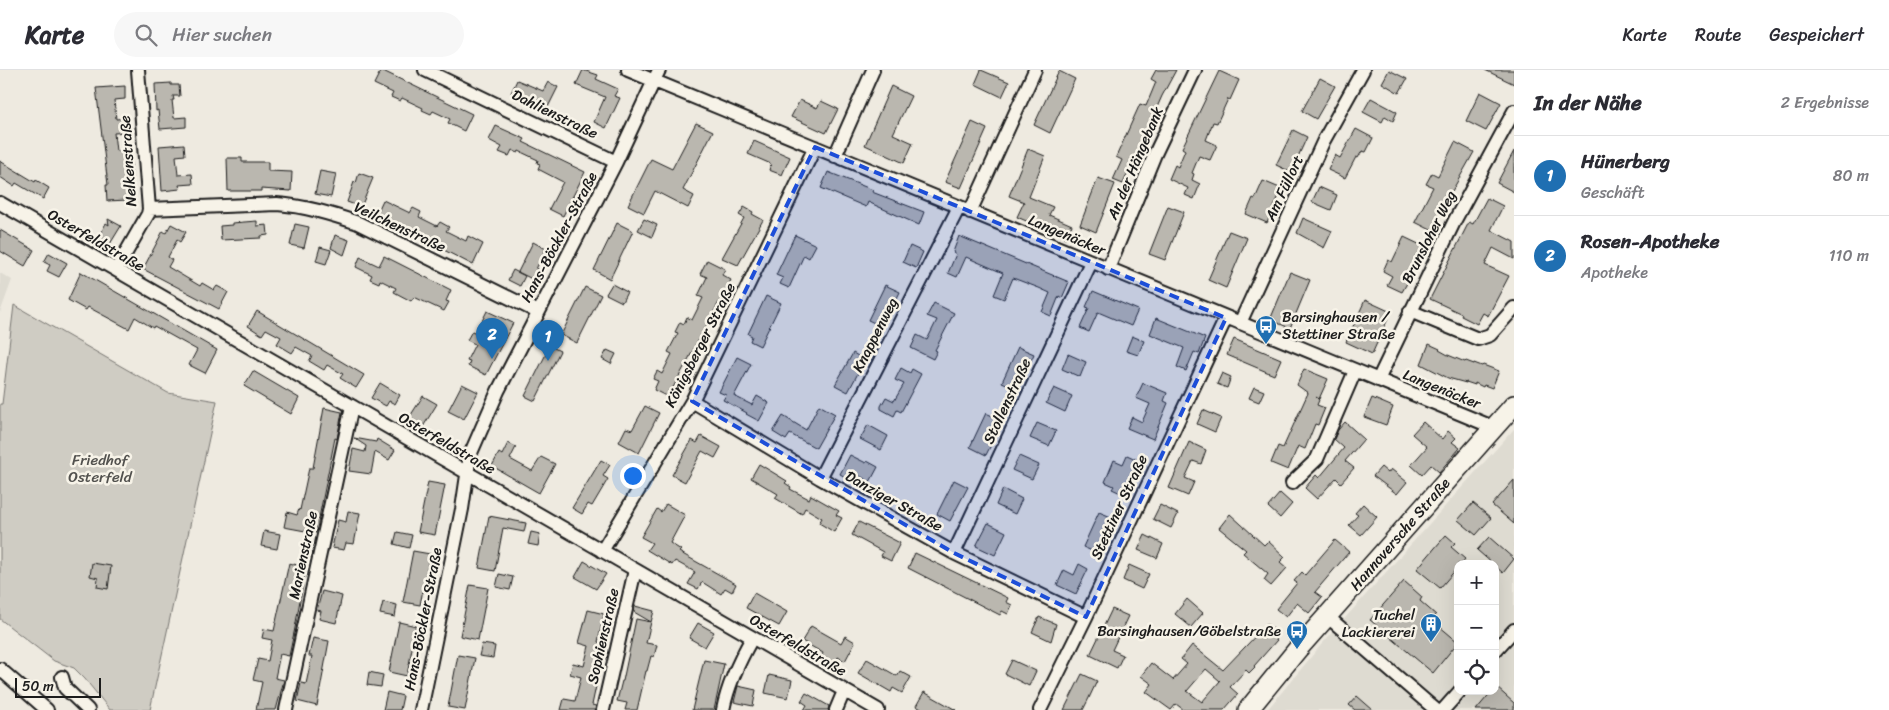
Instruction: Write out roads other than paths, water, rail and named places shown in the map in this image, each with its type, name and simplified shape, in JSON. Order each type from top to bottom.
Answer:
[{"type":"street","name":"Nelkenstraße","points":[[116,270],[149,209],[138,70]]},
{"type":"street","name":"Dahlienstraße","points":[[425,70],[616,162]]},
{"type":"street","name":"Langenäcker","points":[[628,70],[657,75],[835,156],[1495,428]]},
{"type":"street","points":[[835,156],[873,70]]},
{"type":"street","name":"Knappenweg","points":[[820,478],[964,209],[1035,70]]},
{"type":"street","name":"An der Hängebank","points":[[1108,270],[1155,154],[1195,70]]},
{"type":"street","name":"Am Füllort","points":[[1240,323],[1324,140],[1363,70]]},
{"type":"street","name":"Hans-Böckler-Straße","points":[[421,710],[462,509],[470,455],[498,391],[616,162],[657,75]]},
{"type":"street","name":"Brunsloher Weg","points":[[1378,380],[1455,220],[1514,111]]},
{"type":"street","name":"Königsberger Straße","points":[[602,551],[692,401],[815,147]]},
{"type":"street","name":"Osterfeldstraße","points":[[0,203],[878,710]]},
{"type":"street","name":"Veilchenstraße","points":[[149,209],[277,204],[294,205],[331,214],[358,223],[538,312]]},
{"type":"street","name":"Stollenstraße","points":[[954,553],[1091,262]]},
{"type":"street","points":[[1410,311],[1478,339],[1490,335],[1514,308]]},
{"type":"street","name":"Stettiner Straße","points":[[1040,710],[1086,617],[1226,318]]},
{"type":"street","points":[[1292,483],[1317,459],[1355,371]]},
{"type":"street","name":"Danziger Straße","points":[[692,401],[820,478],[954,553],[1086,617]]},
{"type":"street","name":"Hannoversche Straße","points":[[1248,710],[1280,671],[1514,405]]},
{"type":"street","name":"Marienstraße","points":[[286,710],[352,406]]},
{"type":"street","name":"Sophienstraße","points":[[603,710],[635,570]]},
{"type":"street","points":[[1328,617],[1436,710]]},
{"type":"street","points":[[1496,650],[1514,630]]},
{"type":"street","points":[[723,710],[732,676],[752,638]]},
{"type":"street","points":[[0,669],[47,710]]},
{"type":"street","points":[[62,677],[65,688],[88,710]]},
{"type":"street","points":[[836,710],[844,690]]},
{"type":"street","points":[[1443,710],[1456,695]]},
{"type":"place","name":"Barsinghausen / Stettiner Straße","points":[[1266,345]]},
{"type":"place","name":"Rosen-Apotheke","points":[[492,359]]},
{"type":"place","name":"Hünerberg","points":[[548,361]]},
{"type":"place","name":"Tuchel Lackiererei","points":[[1431,643]]},
{"type":"place","name":"Barsinghausen/Göbelstraße","points":[[1297,650]]},
{"type":"park label","name":"Friedhof Osterfeld","points":[[100,468]]}]
